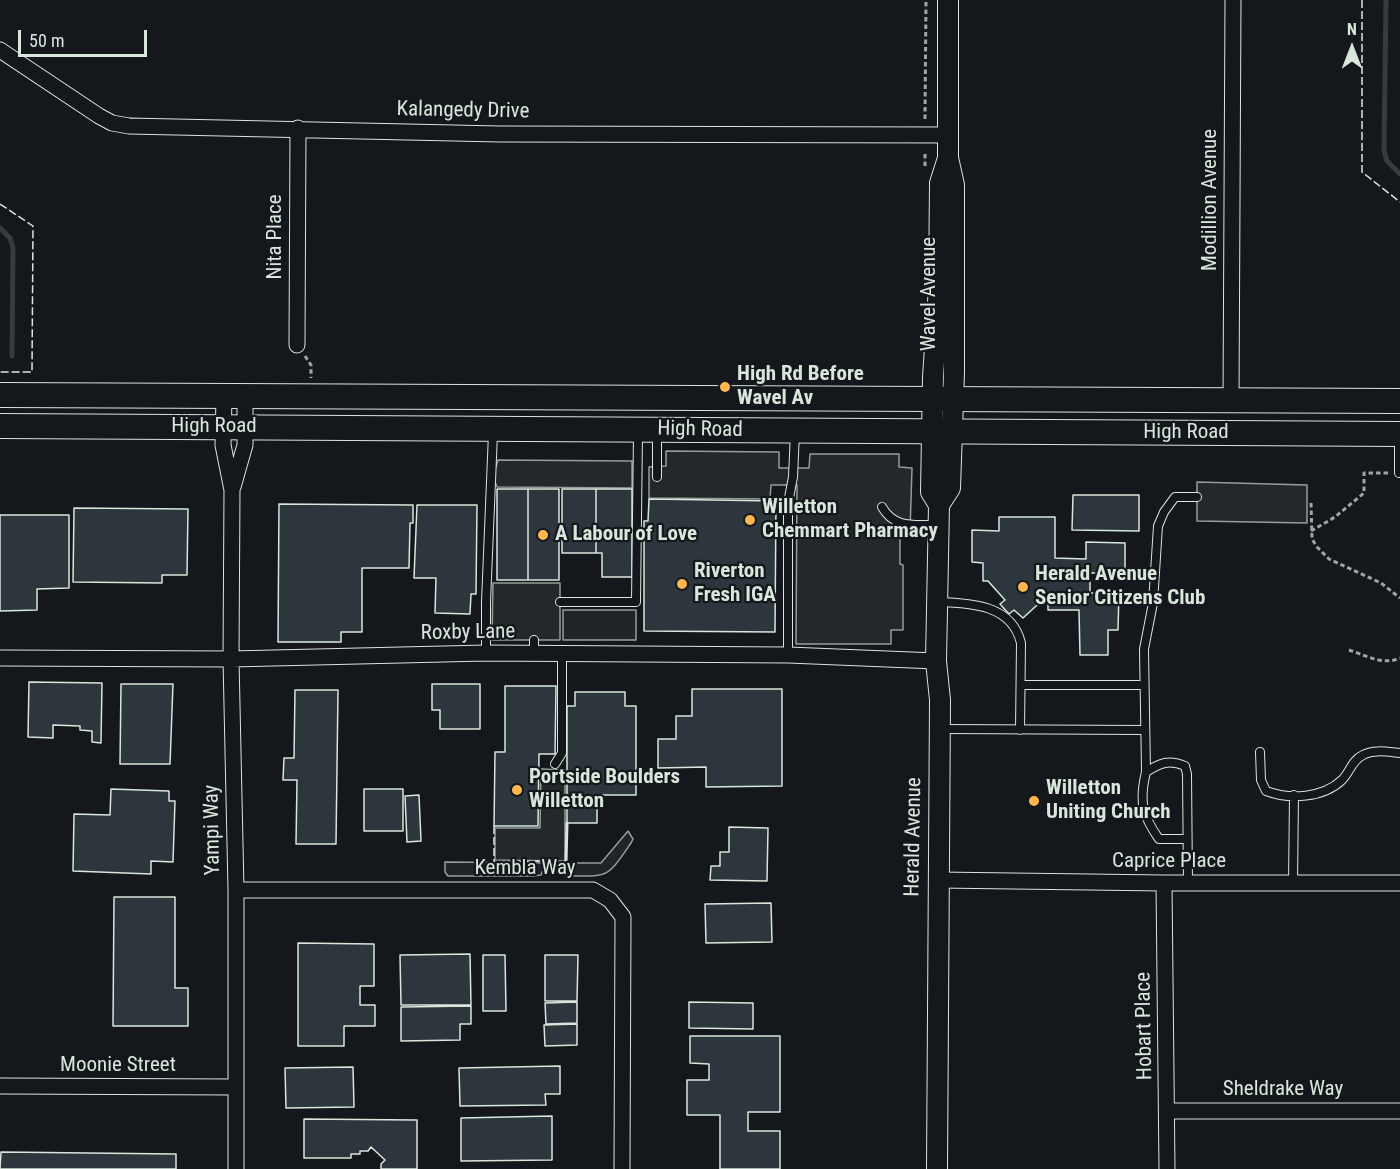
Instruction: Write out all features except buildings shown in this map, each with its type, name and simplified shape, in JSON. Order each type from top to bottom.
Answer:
[{"type":"main road","name":"High Road","points":[[0,395],[1400,401]]},
{"type":"main road","name":"High Road","points":[[0,426],[1399,434]]},
{"type":"street","name":"Wavel Avenue","points":[[943,399],[939,287],[940,183],[948,158],[948,0]]},
{"type":"street","name":"Modillion Avenue","points":[[1231,400],[1233,0]]},
{"type":"street","name":"Kalangedy Drive","points":[[0,50],[112,123],[129,126],[500,134],[948,135]]},
{"type":"street","name":"Nita Place","points":[[297,345],[298,129]]},
{"type":"street","name":"Yampi Way","points":[[235,396],[234,427],[224,446],[232,490],[231,659],[236,890],[236,1169]]},
{"type":"street","name":"Yampi Way","points":[[232,490],[245,446],[234,427],[235,396]]},
{"type":"street","name":"Herald Avenue","points":[[937,1169],[939,700],[936,661],[937,602],[939,515],[950,488],[942,431],[943,399]]},
{"type":"street","name":"Roxby Lane","points":[[0,658],[231,659],[486,653],[534,647],[562,654],[788,655],[936,661]]},
{"type":"street","name":"Caprice Place","points":[[938,880],[1164,884],[1400,883]]},
{"type":"street","name":"Hobart Place","points":[[1164,884],[1167,1169]]},
{"type":"street","name":"Kembla Way","points":[[236,890],[593,890],[610,900],[623,917],[622,1169]]},
{"type":"street","name":"Moonie Street","points":[[0,1086],[236,1087]]},
{"type":"street","name":"Sheldrake Way","points":[[1167,1111],[1400,1111]]},
{"type":"lane","points":[[486,653],[490,602],[493,429]]},
{"type":"lane","points":[[648,429],[657,477]]},
{"type":"lane","points":[[560,602],[636,602],[648,429]]},
{"type":"lane","points":[[788,655],[788,503],[793,477],[795,431]]},
{"type":"lane","points":[[1399,434],[1400,473]]},
{"type":"lane","points":[[1187,839],[1159,839],[1148,824],[1143,807],[1142,790],[1146,772],[1144,649],[1153,603],[1158,526],[1175,496],[1197,497]]},
{"type":"lane","points":[[882,507],[888,517],[897,523],[939,515]]},
{"type":"lane","points":[[937,602],[977,604],[997,610],[1018,632],[1022,643],[1020,730]]},
{"type":"lane","points":[[555,764],[562,753],[562,654]]},
{"type":"lane","points":[[1021,685],[1143,685]]},
{"type":"lane","points":[[939,729],[1144,730]]},
{"type":"lane","points":[[1260,752],[1261,780],[1266,791],[1277,795],[1311,795],[1329,789],[1343,779],[1360,756],[1368,752],[1400,753]]},
{"type":"lane","points":[[1146,772],[1162,762],[1185,765],[1188,883]]},
{"type":"lane","points":[[1293,883],[1294,795]]},
{"type":"path","points":[[925,119],[926,0]]},
{"type":"path","points":[[297,345],[311,365],[311,378]]},
{"type":"path","points":[[1311,531],[1364,493],[1364,473],[1400,473]]},
{"type":"path","points":[[1311,503],[1312,539],[1317,547],[1329,559],[1382,583],[1400,598]]},
{"type":"path","points":[[1349,650],[1387,661],[1400,658]]},
{"type":"shaded area","points":[[666,451],[779,452],[779,468],[809,468],[810,454],[899,454],[899,467],[912,468],[910,532],[900,533],[900,564],[903,565],[903,630],[891,630],[891,644],[796,644],[797,485],[771,485],[770,499],[649,498],[649,467],[666,466]]},
{"type":"shaded area","points":[[498,460],[632,461],[632,488],[497,487],[493,477]]},
{"type":"shaded area","points":[[1197,482],[1307,485],[1307,523],[1197,521]]},
{"type":"shaded area","points":[[493,583],[560,583],[560,640],[492,640]]},
{"type":"shaded area","points":[[563,610],[636,610],[636,640],[563,640]]},
{"type":"shaded area","points":[[541,769],[565,770],[565,861],[495,860],[495,828],[540,828]]},
{"type":"shaded area","points":[[628,831],[633,839],[631,843],[606,873],[591,876],[562,874],[560,863],[601,863]]},
{"type":"shaded area","points":[[445,862],[546,863],[541,875],[448,876],[445,872]]},
{"type":"waterway","points":[[1386,0],[1384,150],[1387,161],[1400,174]]},
{"type":"waterway","points":[[0,228],[10,238],[13,248],[12,356]]},
{"type":"fence","points":[[1362,0],[1362,172],[1400,202]]},
{"type":"fence","points":[[0,204],[33,226],[32,372],[0,372]]},
{"type":"fence","points":[[494,826],[494,862],[545,861]]},
{"type":"fence","points":[[560,862],[566,862]]},
{"type":"wall","points":[[566,862],[567,823]]},
{"type":"place","name":"High Rd Before Wavel Av","points":[[725,387]]},
{"type":"place","name":"Willetton Chemmart Pharmacy","points":[[750,520]]},
{"type":"place","name":"A Labour of Love","points":[[543,535]]},
{"type":"place","name":"Riverton Fresh IGA","points":[[682,584]]},
{"type":"place","name":"Herald Avenue Senior Citizens Club","points":[[1023,587]]},
{"type":"place","name":"Portside Boulders Willetton","points":[[517,790]]},
{"type":"place","name":"Willetton Uniting Church","points":[[1034,801]]}]
